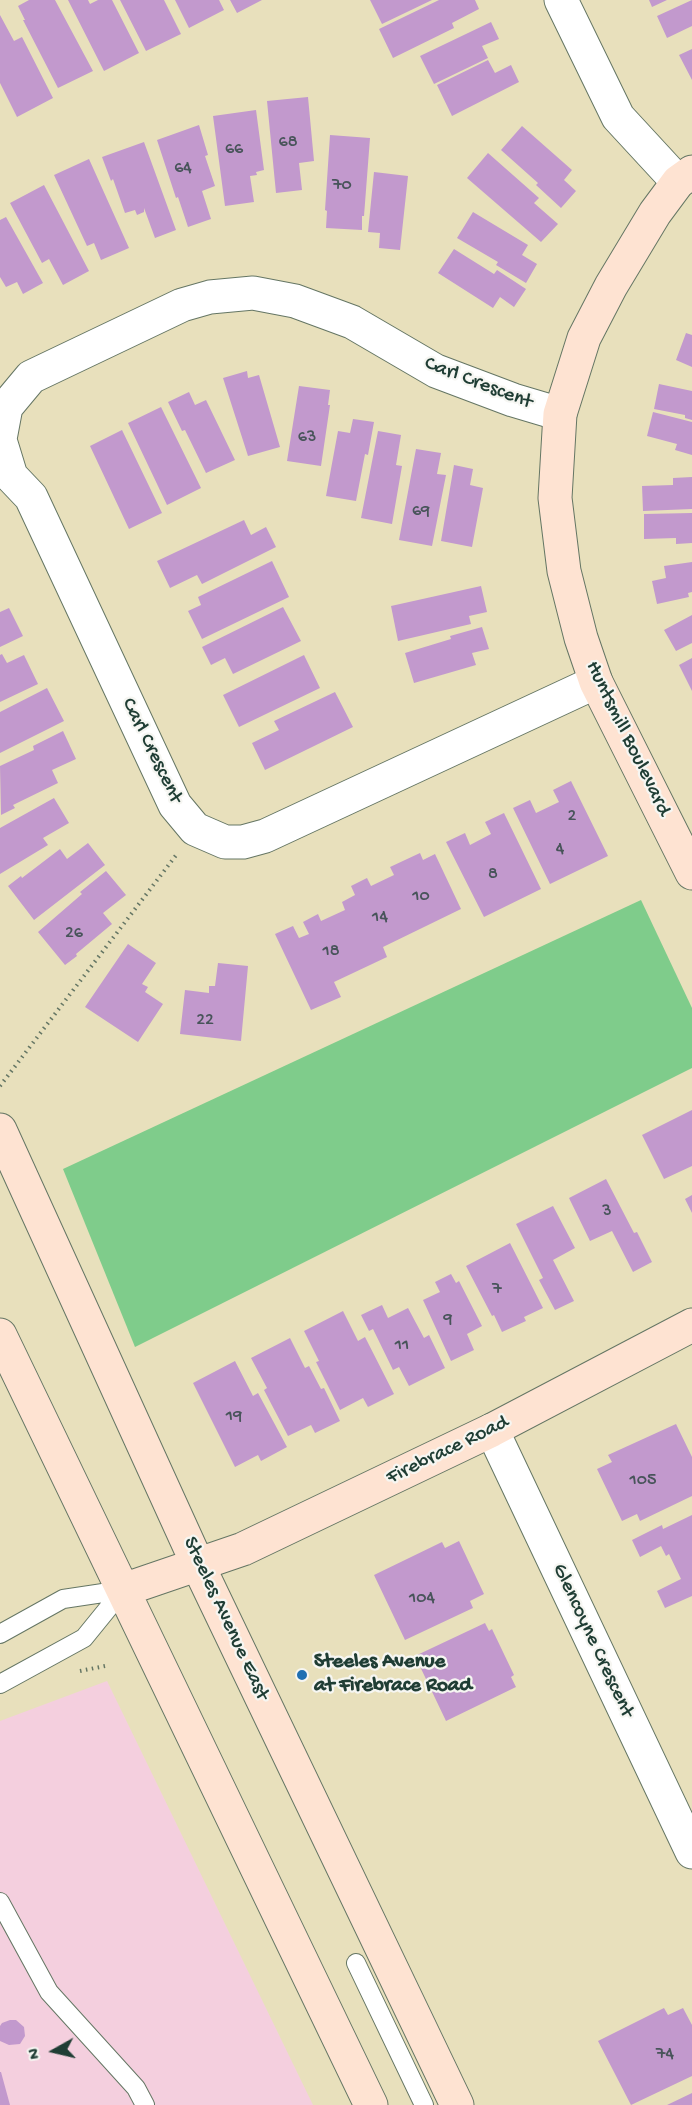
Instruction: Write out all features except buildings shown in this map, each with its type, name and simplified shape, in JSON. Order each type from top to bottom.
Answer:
[{"type":"main road","name":"Huntsmill Boulevard","points":[[685,177],[655,213],[611,286],[584,339],[560,414],[555,498],[564,571],[581,639],[596,682],[692,873]]},
{"type":"main road","name":"Steeles Avenue East","points":[[0,1130],[198,1565],[457,2105]]},
{"type":"main road","name":"Firebrace Road","points":[[123,1590],[243,1549],[492,1430],[692,1325]]},
{"type":"main road","points":[[0,1335],[371,2105]]},
{"type":"street","points":[[561,0],[618,117],[685,177]]},
{"type":"street","name":"Carl Crescent","points":[[560,414],[513,400],[436,371],[352,322],[295,301],[253,293],[210,297],[183,305],[31,377],[6,407],[0,440],[11,476],[31,497],[175,805],[195,829],[225,842],[243,842],[265,836],[596,682]]},
{"type":"street","name":"Glencoyne Crescent","points":[[492,1430],[692,1852]]},
{"type":"lane","points":[[0,1634],[63,1599],[123,1590]]},
{"type":"lane","points":[[0,1684],[84,1638],[123,1590]]},
{"type":"lane","points":[[0,1902],[49,1992],[136,2088],[145,2105]]},
{"type":"lane","points":[[356,1963],[424,2105]]},
{"type":"path","points":[[0,1086],[195,829]]},
{"type":"shaded area","points":[[107,1681],[313,2105],[0,2105],[0,1721]]},
{"type":"green space","points":[[641,900],[692,1008],[692,1068],[135,1347],[63,1169]]},
{"type":"place","name":"Steeles Avenue at Firebrace Road","points":[[302,1675]]}]
